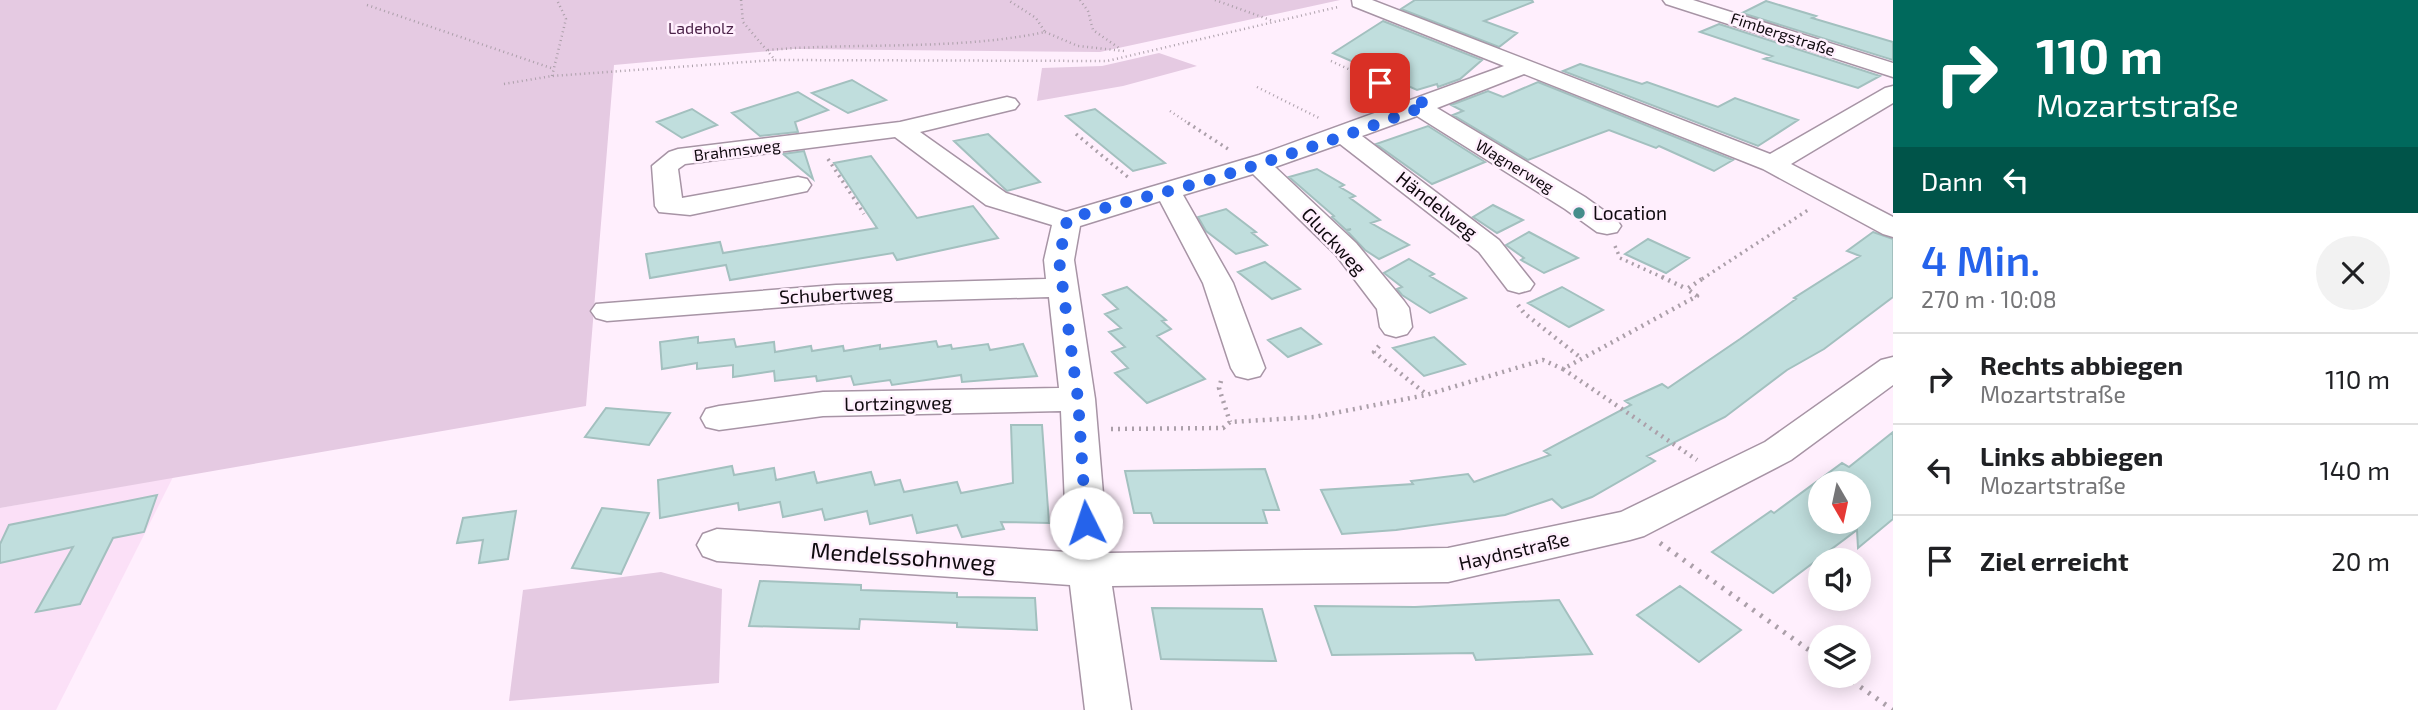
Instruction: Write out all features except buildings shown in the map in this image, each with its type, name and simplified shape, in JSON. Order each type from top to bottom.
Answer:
[{"type":"street","name":"Fimbergstraße","points":[[1673,0],[1893,70]]},
{"type":"street","points":[[1713,12],[1738,0]]},
{"type":"street","points":[[1361,1],[1772,164],[1893,228]]},
{"type":"street","points":[[900,129],[996,199],[1067,220],[1104,206],[1348,135],[1523,67]]},
{"type":"street","points":[[1772,164],[1893,93]]},
{"type":"street","name":"Brahmsweg","points":[[798,184],[690,207],[669,206],[665,166],[678,157],[900,129],[1007,104]]},
{"type":"street","name":"Wagnerweg","points":[[1424,107],[1607,226]]},
{"type":"street","name":"Händelweg","points":[[1348,135],[1489,246],[1519,284]]},
{"type":"street","name":"Gluckweg","points":[[1255,164],[1346,248],[1393,308],[1396,327]]},
{"type":"street","points":[[1158,192],[1218,283],[1248,368]]},
{"type":"street","points":[[1067,220],[1059,260],[1065,288],[1078,414],[1089,570],[1108,710]]},
{"type":"street","name":"Schubertweg","points":[[607,312],[769,297],[981,287],[1065,288]]},
{"type":"street","name":"Haydnstraße","points":[[1089,570],[1448,565],[1630,525],[1778,451],[1893,368]]},
{"type":"street","name":"Lortzingweg","points":[[719,418],[823,404],[1078,414]]},
{"type":"street","name":"Mendelssohnweg","points":[[717,545],[1089,570]]},
{"type":"path","points":[[552,76],[566,19],[557,0]]},
{"type":"path","points":[[741,0],[743,22],[775,60]]},
{"type":"path","points":[[1009,0],[1037,18],[1045,32]]},
{"type":"path","points":[[1080,0],[1088,11],[1093,30],[1133,55]]},
{"type":"path","points":[[1215,0],[1275,22]]},
{"type":"path","points":[[504,84],[552,76],[775,60],[1107,61],[1361,1]]},
{"type":"path","points":[[367,5],[554,69]]},
{"type":"path","points":[[767,50],[816,46],[1003,41],[1045,32],[1078,46],[1124,51]]},
{"type":"path","points":[[1331,61],[1424,107]]},
{"type":"path","points":[[1258,87],[1348,135]]},
{"type":"path","points":[[1170,111],[1255,164]]},
{"type":"path","points":[[1076,134],[1158,192]]},
{"type":"path","points":[[816,141],[864,214]]},
{"type":"path","points":[[1687,289],[1831,195]]},
{"type":"path","points":[[1563,369],[1697,296],[1620,258],[1607,226]]},
{"type":"path","points":[[1519,284],[1512,297],[1524,313],[1582,359]]},
{"type":"path","points":[[1396,327],[1374,352],[1426,395]]},
{"type":"path","points":[[1078,414],[1223,428],[1230,422],[1314,417],[1426,395],[1544,360],[1563,369],[1724,478]]},
{"type":"path","points":[[1637,521],[1669,552],[1808,650]]},
{"type":"path","points":[[1862,688],[1893,710]]},
{"type":"shaded area","points":[[173,477],[56,710],[0,710],[0,508]]},
{"type":"green space","name":"Ladeholz","points":[[0,0],[1340,0],[1100,52],[793,49],[614,65],[586,406],[0,508]]},
{"type":"green space","points":[[1159,53],[1197,66],[1123,86],[1037,101],[1042,68],[1102,66]]},
{"type":"green space","points":[[661,572],[722,589],[719,683],[509,701],[523,590]]},
{"type":"place","name":"Location","points":[[1579,213]]},
{"type":"route","points":[[1086,523],[1078,399],[1065,288],[1059,260],[1067,220],[1104,206],[1230,174],[1428,105],[1380,83]]}]
